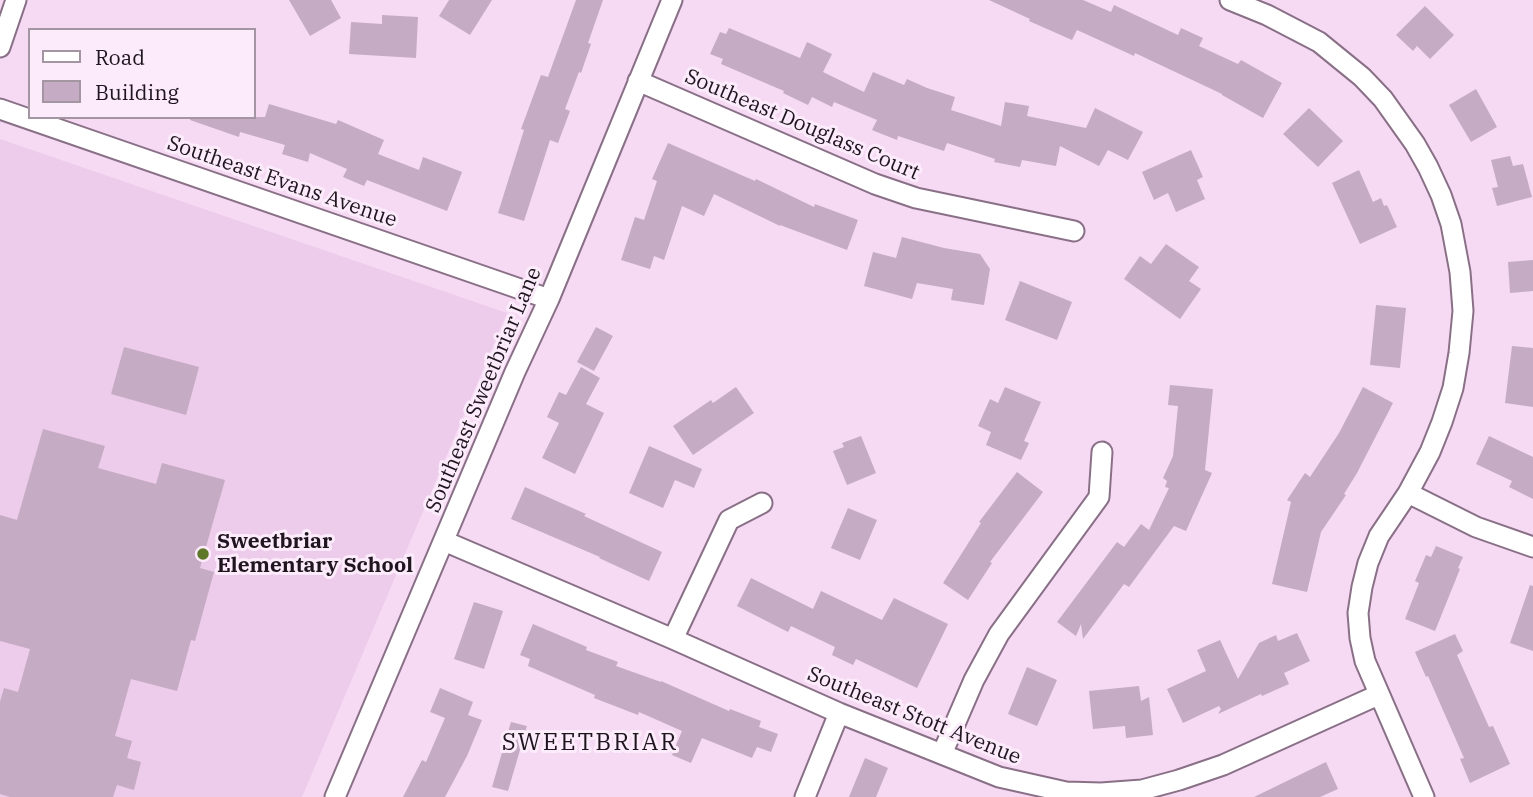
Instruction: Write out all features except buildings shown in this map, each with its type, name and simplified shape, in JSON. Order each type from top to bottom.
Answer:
[{"type":"street","points":[[0,47],[16,0]]},
{"type":"street","name":"Southeast Sweetbriar Lane","points":[[335,797],[515,372],[549,299],[672,0]]},
{"type":"street","points":[[1230,0],[1267,15],[1319,42],[1362,77],[1402,124],[1428,167],[1451,224],[1460,272],[1462,311],[1453,387],[1430,452],[1408,493],[1379,536],[1368,563],[1358,613],[1365,661],[1424,797]]},
{"type":"street","name":"Southeast Douglass Court","points":[[638,80],[875,184],[916,198],[1074,231]]},
{"type":"street","name":"Southeast Evans Avenue","points":[[0,109],[28,119]]},
{"type":"street","name":"Southeast Evans Avenue","points":[[29,119],[549,299]]},
{"type":"street","points":[[942,754],[974,680],[999,634],[1099,497],[1102,452]]},
{"type":"street","points":[[1408,493],[1476,527],[1533,547]]},
{"type":"street","points":[[673,639],[729,520],[762,503]]},
{"type":"street","name":"Southeast Stott Avenue","points":[[444,541],[839,713],[999,778],[1066,792],[1144,793],[1223,765],[1378,695]]},
{"type":"street","points":[[805,797],[839,713]]},
{"type":"shaded area","name":"Sweetbriar Elementary School","points":[[0,139],[507,313],[302,797],[0,797]]},
{"type":"place","name":"Sweetbriar Elementary School","points":[[203,554]]},
{"type":"district","name":"SWEETBRIAR","points":[[590,743]]}]
